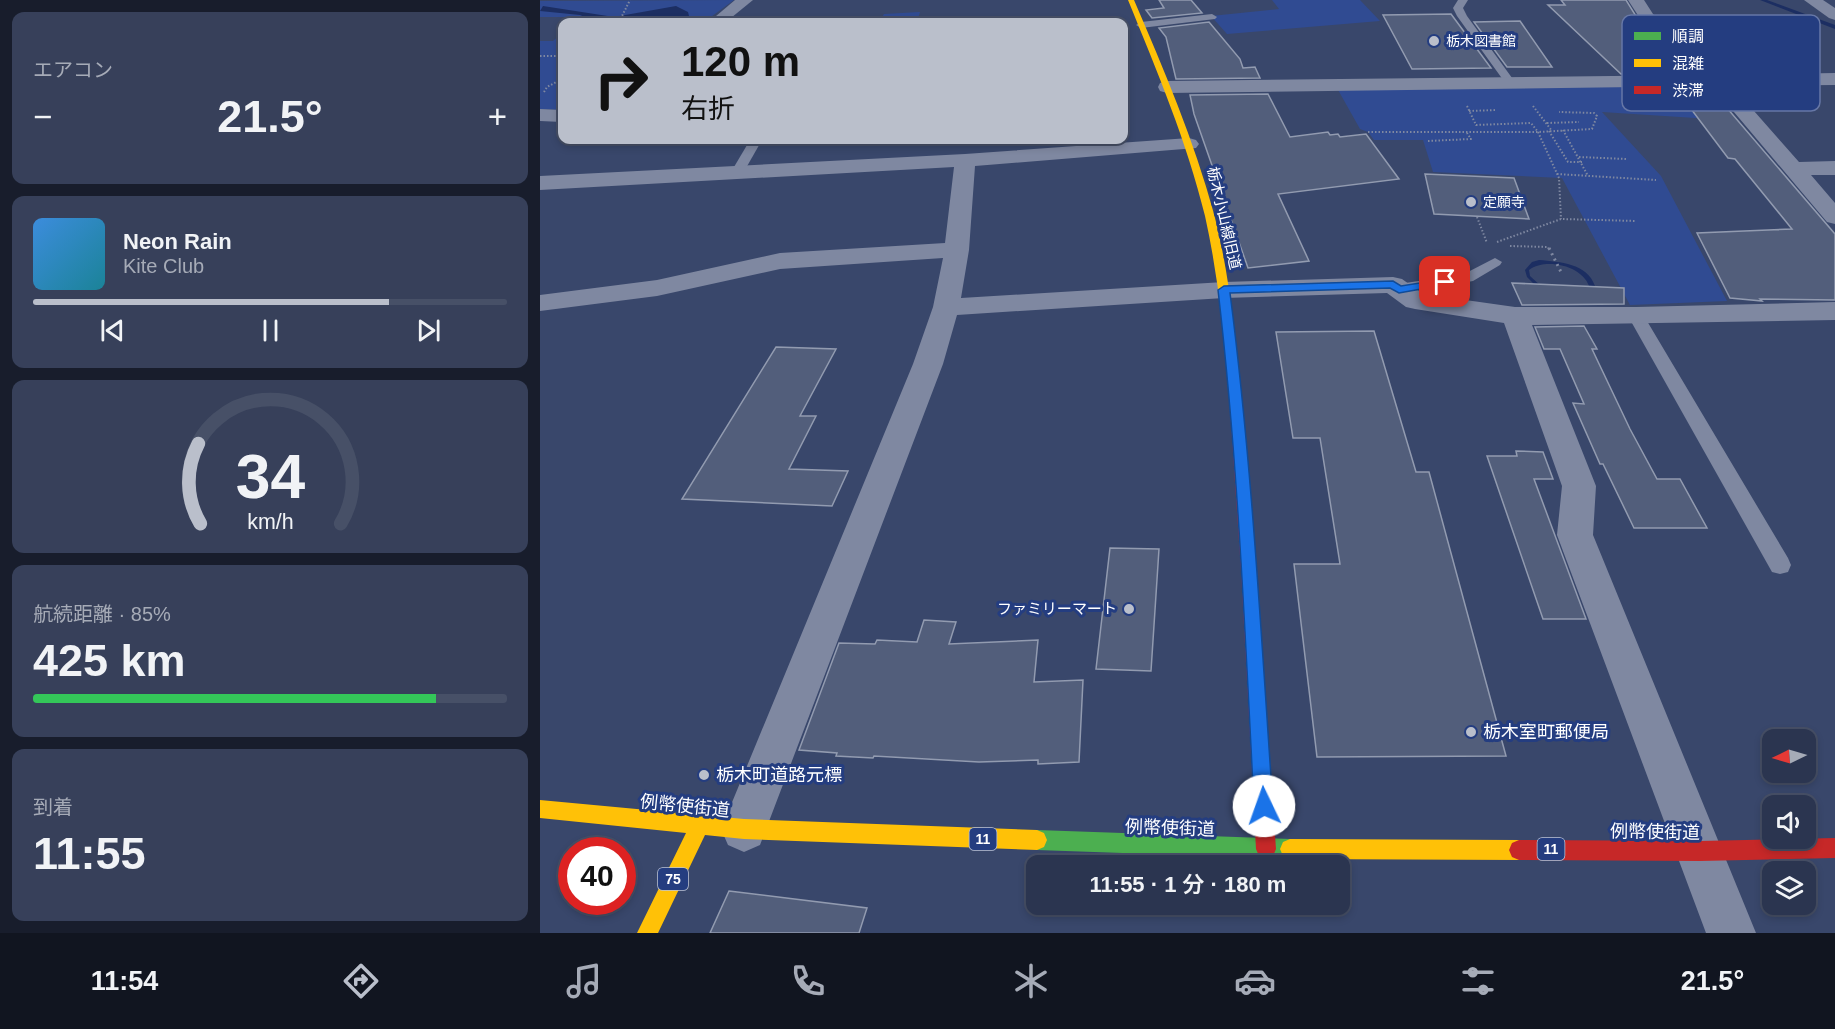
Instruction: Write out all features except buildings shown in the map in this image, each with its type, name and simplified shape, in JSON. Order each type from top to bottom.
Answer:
[{"type":"street","points":[[722,18],[745,0]]},
{"type":"street","name":"栃木小山線旧道","points":[[1131,0],[1189,144],[1210,221],[1224,290],[1233,364],[1251,585],[1266,849]]},
{"type":"street","points":[[1636,0],[1646,15]]},
{"type":"street","points":[[1812,0],[1835,15]]},
{"type":"street","points":[[1167,87],[1622,80]]},
{"type":"street","points":[[1743,111],[1835,217]]},
{"type":"street","points":[[540,115],[558,116]]},
{"type":"street","points":[[540,183],[965,160],[1189,144]]},
{"type":"street","points":[[744,829],[928,364],[946,308],[957,250],[965,160]]},
{"type":"street","points":[[1792,169],[1835,168]]},
{"type":"street","points":[[540,303],[657,288],[780,261],[957,250]]},
{"type":"street","points":[[946,308],[1224,290],[1393,285],[1415,301],[1515,316],[1636,316],[1835,311]]},
{"type":"street","points":[[1515,316],[1579,486],[1575,536],[1731,933]]},
{"type":"street","name":"例幣使街道","points":[[540,809],[744,829],[1266,849],[1700,851],[1835,848]]},
{"type":"street","name":"75","points":[[646,933],[699,826]]},
{"type":"lane","points":[[1463,0],[1458,8],[1462,16],[1510,82]]},
{"type":"lane","points":[[1141,25],[1212,17]]},
{"type":"lane","points":[[736,172],[754,144]]},
{"type":"lane","points":[[1399,290],[1468,278],[1494,262]]},
{"type":"lane","points":[[1636,316],[1780,565]]},
{"type":"path","points":[[620,18],[630,0]]},
{"type":"path","points":[[540,56],[558,56]]},
{"type":"path","points":[[1465,102],[1476,125],[1531,123],[1538,132],[1556,174],[1561,219]]},
{"type":"path","points":[[1533,106],[1546,123],[1568,162],[1582,162]]},
{"type":"path","points":[[1469,111],[1497,110]]},
{"type":"path","points":[[1368,132],[1538,132],[1592,129],[1597,116],[1594,112],[1559,112]]},
{"type":"path","points":[[1579,122],[1580,112]]},
{"type":"path","points":[[1546,123],[1579,122],[1586,129]]},
{"type":"path","points":[[1563,130],[1588,176]]},
{"type":"path","points":[[1428,141],[1471,139],[1466,132]]},
{"type":"path","points":[[1579,157],[1626,159]]},
{"type":"path","points":[[1556,174],[1656,180]]},
{"type":"path","points":[[1562,274],[1548,247],[1488,245],[1561,219],[1636,221]]},
{"type":"shaded area","points":[[734,0],[709,18],[540,17],[540,1]]},
{"type":"shaded area","points":[[1272,0],[1360,0],[1380,21],[1227,34],[1211,16],[1279,9]]},
{"type":"shaded area","points":[[543,6],[614,17],[676,6],[688,12],[690,18],[587,18],[580,15],[540,11]]},
{"type":"shaded area","points":[[920,12],[918,18],[882,18],[884,14]]},
{"type":"shaded area","points":[[558,37],[558,110],[540,109],[540,41],[553,41]]},
{"type":"shaded area","points":[[1622,85],[1622,111],[1703,111],[1711,119],[1602,112],[1661,176],[1727,301],[1630,305],[1562,178],[1433,172],[1423,140],[1374,140],[1368,132],[1360,129],[1337,88]]},
{"type":"shaded area","points":[[1539,260],[1564,263],[1579,268],[1591,278],[1595,286],[1590,289],[1587,281],[1573,269],[1545,264],[1529,270],[1530,276],[1542,287],[1538,288],[1527,277],[1525,270],[1532,262]]},
{"type":"waterway","points":[[1762,0],[1803,15]]},
{"type":"waterway","points":[[1820,21],[1835,27]]},
{"type":"traffic: fast","points":[[1037,840],[1290,849]]},
{"type":"traffic: slow","points":[[1131,0],[1196,167],[1215,238],[1234,380]]},
{"type":"traffic: slow","points":[[540,809],[744,829],[1037,840]]},
{"type":"traffic: slow","points":[[647,933],[699,826]]},
{"type":"traffic: slow","points":[[1290,849],[1519,850]]},
{"type":"traffic: jam","points":[[1234,380],[1249,571],[1266,849]]},
{"type":"traffic: jam","points":[[1519,850],[1700,851],[1835,848]]},
{"type":"place","name":"栃木図書館","points":[[1434,41]]},
{"type":"place","name":"定願寺","points":[[1471,202]]},
{"type":"place","name":"ファミリーマート","points":[[1129,609]]},
{"type":"place","name":"栃木室町郵便局","points":[[1471,732]]},
{"type":"place","name":"栃木町道路元標","points":[[704,775]]},
{"type":"route","points":[[1264,806],[1249,564],[1233,364],[1224,290],[1393,285],[1399,290],[1445,282]]}]
